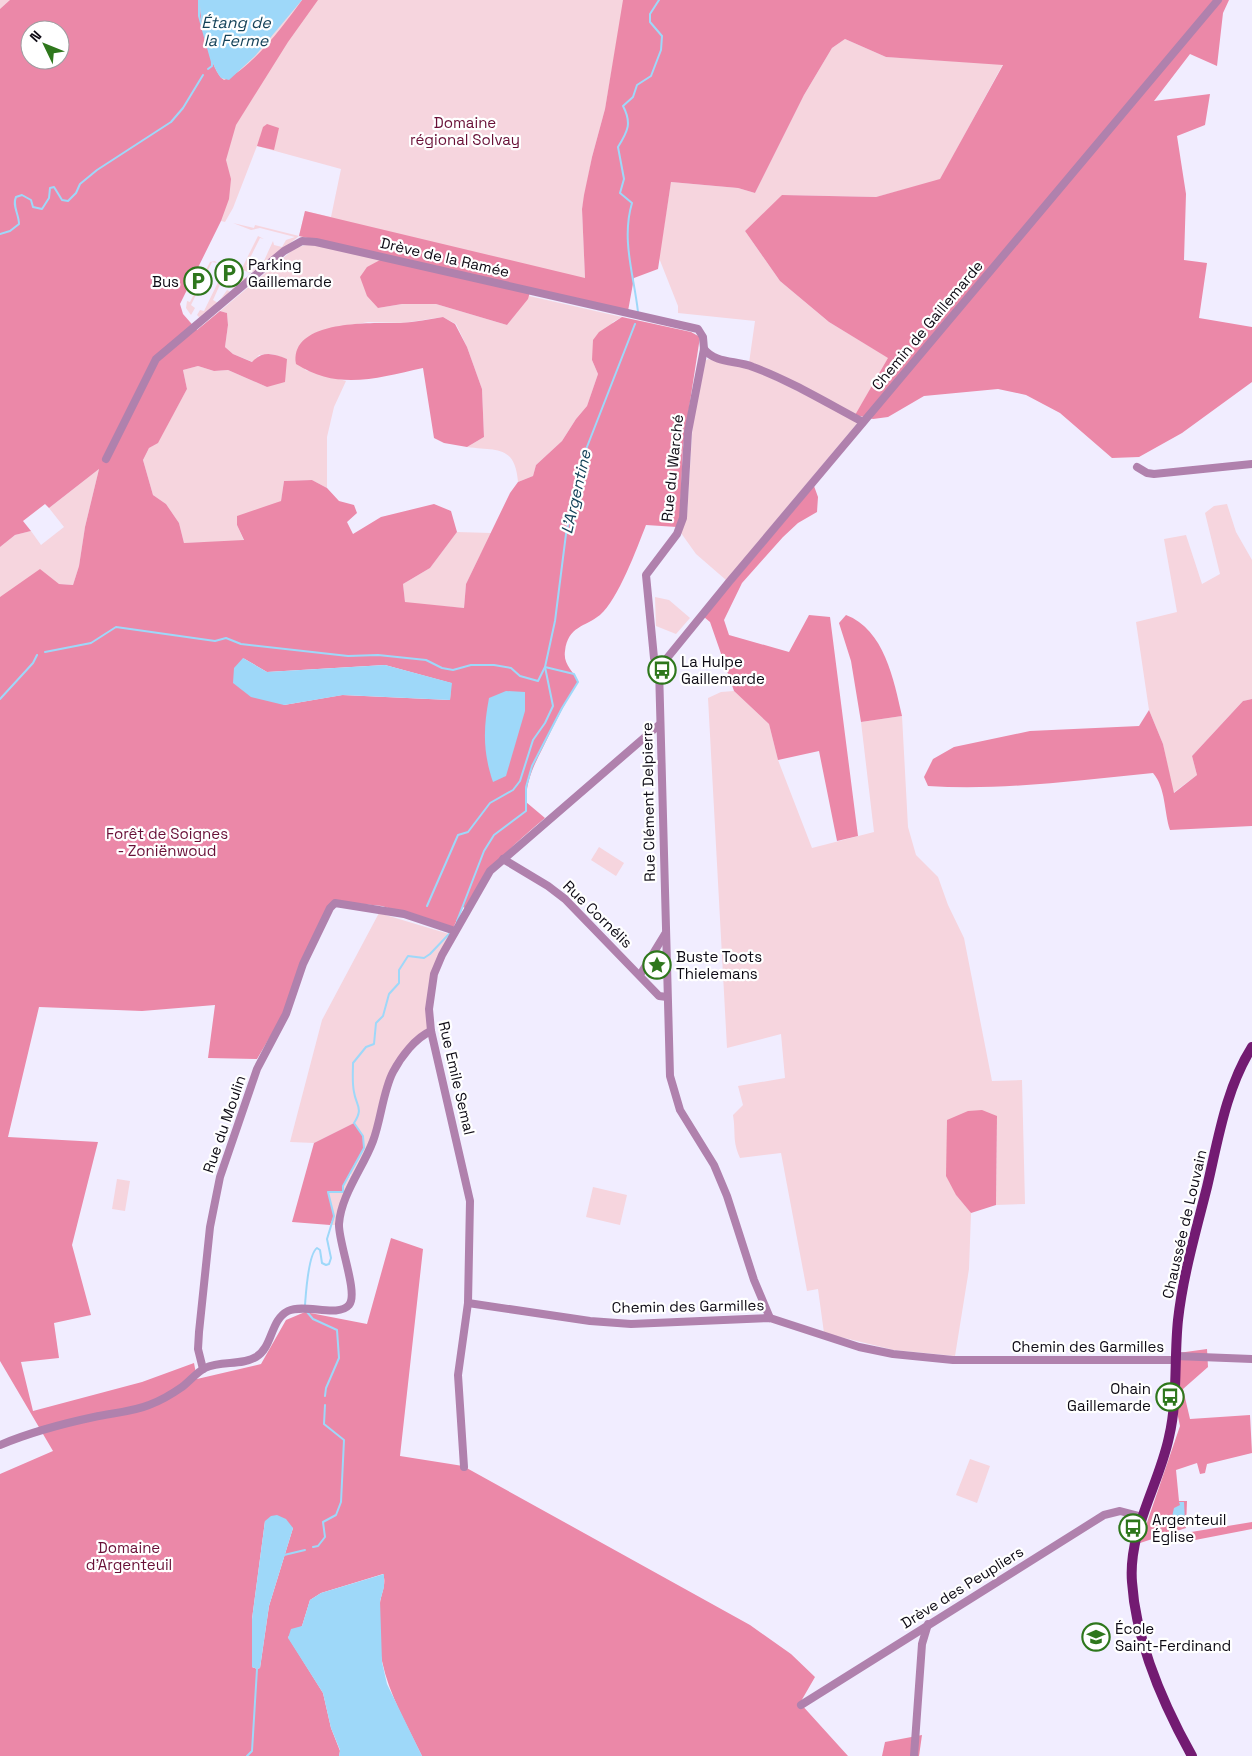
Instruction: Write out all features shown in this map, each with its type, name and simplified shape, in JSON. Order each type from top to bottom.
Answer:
[{"type":"main road","name":"Chaussée de Louvain","points":[[1192,1756],[1161,1696],[1140,1645],[1132,1574],[1135,1541],[1170,1436],[1175,1358],[1185,1276],[1228,1102],[1241,1064],[1252,1047]]},
{"type":"street","name":"Chemin de Gaillemarde","points":[[659,668],[1218,0]]},
{"type":"street","name":"Drève de la Ramée","points":[[106,459],[156,359],[293,245],[302,241],[310,241],[692,327],[698,329],[704,346],[712,358],[743,364],[770,374],[863,422]]},
{"type":"street","name":"Rue du Warché","points":[[659,668],[654,658],[646,575],[677,534],[683,518],[688,432],[704,346]]},
{"type":"street","points":[[1137,467],[1147,474],[1154,474],[1252,464]]},
{"type":"street","name":"Rue Clément Delpierre","points":[[659,668],[668,1063],[674,1093],[689,1126],[721,1180],[754,1280],[770,1318]]},
{"type":"street","name":"Rue Emile Semal","points":[[464,1467],[458,1375],[468,1303],[470,1201],[431,1031],[429,1009],[432,982],[442,955],[484,880],[503,859],[659,725]]},
{"type":"street","name":"Rue Cornélis","points":[[503,859],[548,886],[565,899],[659,996],[667,997]]},
{"type":"street","name":"Rue du Moulin","points":[[203,1369],[198,1349],[199,1332],[210,1227],[220,1177],[259,1064],[286,1014],[303,964],[333,904],[377,908],[455,931]]},
{"type":"street","points":[[640,975],[665,934]]},
{"type":"street","points":[[0,1445],[60,1424],[148,1405],[181,1388],[203,1369],[214,1364],[241,1361],[257,1356],[264,1350],[279,1319],[288,1311],[310,1308],[336,1311],[344,1310],[349,1306],[353,1296],[341,1244],[339,1226],[341,1212],[374,1139],[391,1076],[420,1038],[431,1031]]},
{"type":"street","name":"Chemin des Garmilles","points":[[468,1303],[590,1321],[631,1324],[694,1323],[770,1318],[838,1341],[893,1354],[953,1360],[1252,1358]]},
{"type":"street","name":"Drève des Peupliers","points":[[800,1705],[1104,1515],[1120,1511],[1143,1517]]},
{"type":"street","points":[[914,1756],[922,1644],[928,1624]]},
{"type":"green space","name":"Domaine régional Solvay","points":[[0,0],[624,0],[605,109],[592,157],[582,209],[586,301],[299,236],[305,211],[331,217],[341,169],[257,146],[233,208],[225,222],[0,164]]},
{"type":"green space","points":[[10,0],[200,0],[206,43],[214,66],[224,80],[245,66],[267,45],[302,0],[318,0],[288,42],[236,125],[226,160],[231,179],[229,199],[221,221],[180,304],[183,314],[197,330],[220,311],[227,313],[228,325],[225,347],[233,354],[252,362],[264,354],[287,359],[285,382],[267,387],[228,370],[214,371],[198,366],[183,370],[187,389],[158,443],[149,448],[143,460],[153,495],[166,504],[179,523],[184,543],[244,540],[237,525],[237,516],[281,501],[284,481],[312,480],[327,488],[339,501],[354,505],[357,513],[347,522],[353,534],[381,517],[434,504],[451,511],[457,532],[430,568],[403,584],[405,602],[464,608],[466,584],[510,493],[518,482],[533,476],[536,465],[562,441],[587,406],[598,374],[592,360],[593,340],[599,332],[622,317],[691,332],[700,337],[683,447],[680,515],[677,527],[646,525],[614,598],[600,615],[578,628],[570,637],[565,651],[565,660],[578,682],[563,707],[528,783],[526,802],[545,818],[511,848],[491,869],[465,908],[463,907],[453,928],[382,906],[334,901],[284,1013],[257,1059],[208,1058],[215,1005],[142,1011],[39,1007],[8,1137],[98,1142],[72,1245],[91,1315],[54,1323],[59,1358],[21,1362],[33,1411],[142,1382],[194,1363],[197,1379],[261,1364],[286,1320],[305,1312],[367,1324],[391,1238],[423,1249],[400,1456],[463,1466],[750,1625],[791,1654],[815,1677],[800,1703],[848,1756],[422,1756],[394,1698],[382,1661],[378,1625],[384,1585],[383,1574],[321,1593],[310,1600],[302,1626],[288,1637],[323,1693],[331,1728],[340,1751],[339,1756],[0,1756],[0,1474],[53,1451],[0,1361],[0,597],[40,569],[59,584],[73,585],[79,566],[85,527],[99,469],[49,508],[45,504],[23,521],[31,531],[15,535],[0,547],[0,9]],"holes":[[[243,658],[267,672],[385,665],[451,683],[450,700],[342,695],[284,705]],[[265,1521],[293,1528],[269,1606],[260,1668],[257,1669],[252,1667],[252,1619]]]},
{"type":"green space","points":[[623,0],[1229,0],[1223,13],[1217,66],[1190,54],[1154,101],[1210,94],[1205,125],[1177,136],[1186,194],[1184,260],[1207,263],[1199,318],[1252,327],[1252,382],[1182,433],[1139,457],[1112,458],[1060,413],[1026,395],[998,389],[924,396],[888,417],[873,419],[855,415],[888,358],[829,322],[780,281],[745,231],[782,195],[876,197],[940,179],[1003,65],[886,57],[845,39],[832,48],[804,95],[755,193],[738,188],[671,182],[658,269],[634,278],[628,311],[531,289],[528,299],[507,325],[436,304],[402,304],[378,308],[367,296],[360,277],[367,267],[380,260],[381,254],[299,236],[305,211],[585,278],[582,209],[592,157],[605,109]]},
{"type":"green space","points":[[845,39],[886,57],[1003,64],[940,180],[876,197],[783,195],[745,231],[780,281],[829,322],[889,358],[855,415],[749,363],[755,321],[678,313],[678,306],[659,258],[671,182],[738,188],[755,193],[804,95],[832,48]]},
{"type":"green space","points":[[267,124],[279,128],[274,150],[257,146],[263,127]]},
{"type":"green space","points":[[233,223],[254,228],[255,225],[299,236],[258,269],[250,273],[238,268],[242,268],[258,236],[264,239],[260,238],[246,266],[254,270],[259,262],[263,263],[273,241],[274,245],[282,247],[286,240],[295,237],[260,228],[251,230]]},
{"type":"green space","points":[[309,244],[381,260],[378,308],[402,304],[436,304],[507,325],[529,296],[622,317],[613,322],[592,360],[598,374],[587,406],[562,441],[536,465],[533,476],[518,482],[513,461],[503,452],[467,447],[484,437],[482,389],[467,347],[456,324],[443,317],[403,323],[368,322],[319,331],[305,370],[346,381],[334,407],[327,437],[327,488],[312,480],[284,481],[281,501],[237,525],[244,541],[184,543],[179,523],[166,504],[153,495],[143,460],[149,448],[158,442],[187,389],[183,370],[198,366],[214,371],[228,370],[267,387],[287,359],[272,354],[259,355],[253,362],[233,354],[225,347],[228,325],[227,313],[220,311],[295,248]]},
{"type":"green space","points":[[215,261],[217,263],[212,262],[191,305],[195,308],[191,315],[186,308],[187,301],[190,302],[210,262]]},
{"type":"green space","points":[[222,265],[232,270],[227,269],[213,300],[218,303],[227,290],[231,292],[203,316],[199,317],[197,315],[200,310],[204,311],[225,268]]},
{"type":"green space","points":[[236,272],[246,279],[231,292],[239,275]]},
{"type":"green space","points":[[443,317],[455,324],[467,347],[482,389],[484,437],[467,447],[444,443],[434,438],[423,368],[374,378],[343,380],[312,372],[296,364],[297,349],[305,339],[318,331],[353,324],[401,323]]},
{"type":"green space","points":[[708,359],[752,369],[859,421],[726,580],[696,554],[681,533],[687,516],[693,419],[705,361]]},
{"type":"green space","points":[[99,469],[85,527],[79,566],[73,585],[59,584],[0,597],[0,547],[15,535],[31,531],[41,545],[64,527],[49,508]]},
{"type":"green space","points":[[814,486],[818,497],[817,512],[798,523],[783,537],[742,583],[724,620],[729,635],[789,652],[809,615],[830,617],[858,836],[837,841],[819,751],[778,760],[769,724],[734,691],[710,622],[704,617]]},
{"type":"green space","points":[[1227,504],[1236,532],[1252,560],[1252,699],[1243,701],[1192,756],[1197,775],[1173,793],[1163,744],[1149,710],[1136,622],[1177,612],[1164,539],[1186,535],[1202,584],[1220,574],[1205,513],[1214,506]]},
{"type":"green space","points":[[457,532],[491,533],[466,584],[464,608],[405,603],[403,584],[430,568]]},
{"type":"green space","points":[[655,597],[669,600],[690,618],[676,634],[656,626]]},
{"type":"green space","points":[[846,615],[859,622],[870,632],[878,644],[891,672],[902,716],[861,722],[851,661],[839,623]]},
{"type":"green space","points":[[734,691],[769,724],[778,760],[812,848],[874,832],[861,722],[902,716],[908,827],[916,855],[938,877],[948,905],[964,938],[992,1081],[1022,1080],[1025,1204],[996,1205],[997,1116],[956,1195],[971,1213],[969,1269],[955,1356],[894,1350],[824,1333],[818,1289],[807,1291],[781,1153],[740,1158],[738,1152],[733,1115],[743,1105],[738,1086],[785,1078],[781,1034],[727,1048],[708,698],[721,692]]},
{"type":"green space","points":[[1252,699],[1252,826],[1170,830],[1163,793],[1153,773],[1040,784],[984,787],[928,786],[924,777],[933,759],[954,747],[1030,731],[1139,726],[1149,710],[1163,744],[1174,793],[1197,775],[1192,756],[1243,701]]},
{"type":"green space","points":[[599,847],[624,863],[616,876],[591,860]]},
{"type":"green space","points":[[379,913],[449,934],[432,973],[428,989],[428,1029],[398,1060],[371,1138],[336,1225],[330,1225],[334,1216],[328,1192],[343,1186],[351,1175],[354,1123],[314,1143],[290,1142],[322,1020]]},
{"type":"green space","points":[[982,1110],[997,1116],[996,1205],[971,1213],[956,1195],[946,1176],[947,1120],[968,1111]]},
{"type":"green space","points":[[354,1123],[363,1136],[364,1148],[343,1186],[343,1192],[328,1192],[334,1216],[330,1225],[292,1222],[314,1143]]},
{"type":"green space","points":[[117,1179],[130,1181],[125,1211],[112,1209]]},
{"type":"green space","points":[[593,1187],[627,1195],[620,1225],[586,1217]]},
{"type":"green space","points":[[1207,1349],[1208,1367],[1183,1389],[1190,1419],[1250,1415],[1252,1453],[1207,1464],[1205,1473],[1200,1474],[1197,1463],[1176,1470],[1179,1501],[1187,1501],[1186,1528],[1140,1543],[1180,1426],[1174,1398],[1171,1354]]},
{"type":"green space","points":[[970,1459],[990,1466],[977,1503],[956,1495]]},
{"type":"green space","points":[[1252,1522],[1252,1529],[1190,1541],[1191,1532]]},
{"type":"green space","points":[[922,1735],[919,1756],[882,1756],[885,1742]]},
{"type":"water","name":"Étang de la Ferme","points":[[200,0],[302,0],[255,56],[229,80],[221,78],[209,52],[203,29]]},
{"type":"water","points":[[243,658],[267,672],[385,665],[452,683],[450,700],[343,695],[284,705],[251,697],[233,683],[234,668]]},
{"type":"water","points":[[506,691],[525,692],[525,711],[506,776],[493,782],[487,761],[485,741],[487,709],[489,698]]},
{"type":"water","points":[[1179,1502],[1184,1502],[1185,1522],[1171,1521],[1174,1508],[1180,1505]]},
{"type":"water","points":[[277,1515],[286,1519],[293,1528],[269,1606],[260,1668],[257,1669],[252,1667],[252,1619],[265,1521],[271,1516]]},
{"type":"water","points":[[384,1574],[384,1587],[380,1601],[382,1662],[387,1684],[422,1756],[339,1756],[340,1750],[331,1728],[323,1693],[288,1638],[291,1629],[302,1626],[310,1600],[321,1593]]},
{"type":"waterway","points":[[199,0],[199,16],[212,62],[212,66],[208,69]]},
{"type":"waterway","name":"L'Argentine","points":[[638,312],[628,244],[629,217],[632,203],[620,193],[624,179],[618,147],[628,127],[626,112],[623,106],[633,97],[637,85],[651,76],[661,50],[662,36],[650,22],[650,14],[659,0]]},
{"type":"waterway","points":[[0,234],[10,231],[19,224],[15,204],[16,197],[22,195],[31,200],[33,207],[42,209],[49,198],[50,188],[54,187],[62,200],[68,201],[76,193],[80,184],[97,170],[171,122],[183,108],[203,75]]},
{"type":"waterway","name":"L'Argentine","points":[[427,906],[458,835],[468,832],[490,803],[513,790],[520,781],[533,740],[545,723],[553,706],[545,667],[555,621],[566,534],[585,452],[635,324]]},
{"type":"waterway","points":[[45,652],[91,643],[116,627],[215,641],[226,638],[241,644],[348,656],[378,655],[426,660],[442,668],[453,670],[471,665],[494,665],[511,668],[520,676],[538,681],[545,667],[574,674],[578,682],[562,708],[532,766],[526,787],[526,811],[494,835],[484,851],[457,921]]},
{"type":"waterway","points":[[0,699],[33,663],[37,655]]},
{"type":"waterway","name":"L'Argentine","points":[[305,1305],[308,1274],[314,1252],[317,1248],[320,1250],[322,1263],[326,1265],[329,1264],[331,1258],[327,1239],[334,1216],[328,1192],[343,1192],[343,1186],[364,1148],[363,1136],[354,1123],[359,1110],[353,1089],[353,1063],[366,1047],[374,1044],[376,1023],[383,1016],[389,994],[399,983],[399,970],[408,956],[424,958],[449,934]]},
{"type":"waterway","name":"L'Argentine","points":[[307,1312],[313,1319],[337,1330],[339,1358],[326,1388],[325,1396]]},
{"type":"waterway","name":"L'Argentine","points":[[313,1547],[318,1546],[325,1537],[323,1522],[336,1515],[341,1502],[344,1440],[324,1424],[325,1405]]},
{"type":"waterway","name":"L'Argentine","points":[[284,1555],[305,1550]]},
{"type":"waterway","points":[[247,1756],[252,1751],[257,1669]]},
{"type":"place","name":"Parking Gaillemarde","points":[[229,273]]},
{"type":"place","name":"Bus","points":[[198,281]]},
{"type":"place","name":"La Hulpe Gaillemarde","points":[[662,670]]},
{"type":"place","name":"Buste Toots Thielemans","points":[[657,965]]},
{"type":"place","name":"Ohain Gaillemarde","points":[[1170,1397]]},
{"type":"place","name":"Argenteuil Église","points":[[1133,1528]]},
{"type":"place","name":"École Saint-Ferdinand","points":[[1096,1637]]},
{"type":"park label","name":"Forêt de Soignes - Zoniënwoud","points":[[167,842]]},
{"type":"park label","name":"Domaine d'Argenteuil","points":[[129,1556]]}]
